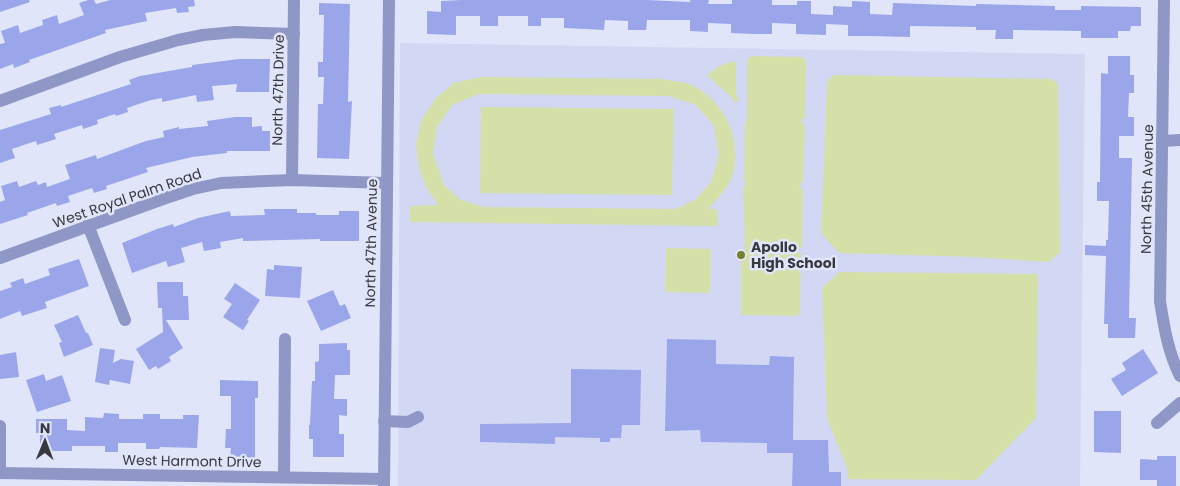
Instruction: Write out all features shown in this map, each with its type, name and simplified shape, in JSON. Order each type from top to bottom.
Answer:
[{"type":"street","name":"North 47th Drive","points":[[292,180],[294,0]]},
{"type":"street","name":"North 47th Avenue","points":[[384,482],[389,0]]},
{"type":"street","name":"North 45th Avenue","points":[[1164,0],[1160,301],[1164,329],[1177,360],[1180,376]]},
{"type":"street","points":[[0,101],[120,57],[178,40],[235,32],[294,34]]},
{"type":"street","points":[[1162,141],[1180,140]]},
{"type":"street","name":"West Royal Palm Road","points":[[0,258],[193,189],[222,183],[292,180],[386,183]]},
{"type":"street","points":[[88,225],[125,320]]},
{"type":"street","points":[[284,477],[285,339]]},
{"type":"street","points":[[1157,423],[1180,403]]},
{"type":"street","points":[[384,421],[408,422],[418,416]]},
{"type":"street","points":[[0,426],[0,468]]},
{"type":"street","name":"West Harmont Drive","points":[[0,473],[284,477],[384,482]]},
{"type":"shaded area","name":"Apollo High School","points":[[400,43],[1085,54],[1080,486],[398,486]]},
{"type":"green space","points":[[751,56],[802,57],[806,61],[805,117],[801,121],[805,126],[803,181],[799,186],[803,191],[802,247],[797,250],[801,255],[800,312],[798,316],[741,315],[741,253],[745,249],[743,188],[746,184],[744,179],[745,123],[747,120],[747,60]]},
{"type":"green space","points":[[736,61],[736,95],[739,100],[734,102],[707,75],[721,65]]},
{"type":"green space","points":[[833,75],[1052,79],[1058,84],[1060,253],[1048,262],[975,257],[839,253],[821,233],[827,82]]},
{"type":"green space","points":[[481,77],[662,79],[686,83],[701,90],[720,108],[732,131],[735,144],[734,170],[730,181],[709,208],[717,210],[718,226],[410,222],[410,206],[438,205],[426,187],[419,169],[416,145],[421,120],[435,99],[454,83]],"holes":[[[479,94],[669,96],[696,105],[714,126],[719,155],[711,182],[696,199],[676,209],[484,207],[461,200],[444,185],[433,154],[437,127],[452,105]]]},
{"type":"green space","points":[[481,107],[674,109],[672,195],[480,193]]},
{"type":"green space","points":[[666,248],[711,249],[710,293],[665,292]]},
{"type":"green space","points":[[839,272],[1038,274],[1036,418],[976,480],[848,479],[847,468],[827,418],[822,288]]},
{"type":"building","points":[[0,0],[29,0],[30,2],[0,12]]},
{"type":"building","points":[[94,0],[96,4],[110,0],[194,0],[195,6],[188,7],[189,12],[177,13],[176,8],[145,13],[147,21],[105,30],[106,33],[29,60],[30,62],[14,68],[13,64],[0,69],[0,44],[5,43],[1,31],[18,25],[20,33],[43,25],[42,20],[57,15],[59,24],[84,15],[79,3]]},
{"type":"building","points":[[647,0],[690,2],[690,0],[709,0],[708,4],[732,4],[732,0],[772,0],[772,5],[797,5],[797,1],[811,1],[811,14],[833,15],[833,6],[852,7],[852,1],[870,2],[870,14],[892,15],[893,3],[1055,6],[1055,10],[1081,10],[1081,6],[1141,7],[1141,26],[1131,26],[1130,31],[1118,31],[1118,38],[1081,38],[1081,31],[1013,30],[1013,39],[995,39],[996,30],[976,30],[976,27],[910,26],[910,37],[848,36],[848,25],[826,24],[826,35],[796,34],[796,24],[772,23],[772,34],[754,34],[731,33],[731,24],[708,23],[708,32],[690,31],[690,20],[647,20],[646,30],[628,30],[628,21],[605,20],[604,30],[564,28],[564,18],[541,18],[541,26],[528,26],[528,16],[498,16],[498,26],[480,26],[480,16],[456,16],[456,35],[427,34],[427,11],[441,12],[441,1]]},
{"type":"building","points":[[319,3],[350,4],[348,102],[352,101],[349,159],[317,158],[318,104],[323,104],[324,77],[318,77],[318,62],[323,62],[324,15],[319,15]]},
{"type":"building","points":[[1108,56],[1130,56],[1130,75],[1134,75],[1134,93],[1129,93],[1128,117],[1134,117],[1134,136],[1119,136],[1119,158],[1132,158],[1129,318],[1136,318],[1135,338],[1108,338],[1108,324],[1104,324],[1106,256],[1085,255],[1085,245],[1106,246],[1106,240],[1108,240],[1109,201],[1097,201],[1097,182],[1100,182],[1101,73],[1108,74]]},
{"type":"building","points":[[239,59],[270,59],[269,92],[236,92],[237,84],[212,86],[214,100],[197,102],[196,95],[162,102],[162,98],[151,100],[127,108],[128,112],[97,120],[98,124],[83,129],[82,125],[54,134],[56,139],[37,145],[36,141],[12,149],[15,158],[0,163],[0,130],[51,114],[49,108],[61,105],[61,107],[131,84],[129,80],[140,76],[192,67],[192,65]]},
{"type":"building","points":[[235,117],[252,117],[252,127],[262,126],[262,131],[270,131],[270,151],[227,151],[227,153],[192,157],[146,168],[148,172],[106,186],[107,189],[94,193],[92,188],[68,196],[70,202],[57,206],[56,203],[0,224],[0,202],[5,200],[1,186],[17,181],[19,187],[36,181],[38,185],[46,182],[47,187],[70,179],[65,165],[96,155],[97,159],[146,141],[164,137],[163,131],[179,127],[179,129],[208,126],[207,121]]},
{"type":"building","points":[[264,209],[297,209],[297,213],[316,213],[316,215],[339,215],[339,211],[359,211],[359,241],[320,241],[320,239],[243,241],[243,238],[220,242],[221,248],[204,251],[202,242],[181,248],[185,262],[168,267],[166,261],[132,273],[122,243],[157,229],[173,224],[174,227],[198,218],[230,211],[231,216],[265,215]]},
{"type":"building","points":[[79,259],[89,286],[45,302],[47,308],[22,316],[20,311],[0,319],[0,291],[12,287],[10,283],[23,278],[25,284],[50,275],[48,269]]},
{"type":"building","points":[[274,265],[302,267],[300,298],[265,296],[267,269],[274,270]]},
{"type":"building","points":[[157,282],[183,282],[183,296],[188,296],[189,320],[166,320],[183,348],[169,357],[171,361],[158,369],[156,366],[149,370],[136,349],[163,332],[162,308],[158,308]]},
{"type":"building","points":[[235,283],[260,300],[243,330],[223,317],[232,304],[224,299]]},
{"type":"building","points":[[333,290],[340,306],[345,304],[351,318],[321,331],[307,301]]},
{"type":"building","points":[[78,315],[93,345],[64,357],[59,343],[62,342],[54,325]]},
{"type":"building","points":[[667,339],[716,340],[716,364],[769,365],[770,356],[794,357],[793,440],[828,440],[829,472],[841,472],[841,486],[792,486],[793,453],[767,453],[767,443],[701,442],[700,430],[665,431]]},
{"type":"building","points":[[347,343],[347,350],[350,350],[350,375],[335,375],[334,399],[347,399],[347,416],[339,415],[339,434],[344,434],[344,457],[313,457],[313,439],[309,439],[309,425],[312,381],[315,381],[315,362],[319,361],[319,344]]},
{"type":"building","points":[[100,348],[115,350],[113,363],[121,359],[134,361],[130,384],[110,380],[109,385],[95,382]]},
{"type":"building","points":[[1143,349],[1158,373],[1122,396],[1111,379],[1126,370],[1122,363]]},
{"type":"building","points":[[16,352],[19,377],[0,379],[0,355]]},
{"type":"building","points":[[571,369],[641,370],[640,425],[622,425],[621,438],[610,438],[610,442],[600,442],[600,438],[555,437],[555,444],[480,442],[480,424],[571,423]]},
{"type":"building","points":[[44,374],[46,381],[62,375],[71,401],[37,412],[26,380]]},
{"type":"building","points":[[220,380],[258,381],[258,398],[255,398],[255,458],[230,457],[231,448],[225,448],[226,429],[231,429],[231,396],[220,396]]},
{"type":"building","points":[[1094,411],[1121,411],[1121,453],[1094,452]]},
{"type":"building","points":[[104,413],[119,414],[119,419],[143,419],[143,414],[160,414],[160,419],[183,419],[183,415],[199,415],[197,448],[160,447],[159,449],[146,449],[146,443],[118,443],[118,452],[105,452],[105,446],[72,446],[72,451],[40,451],[40,433],[36,433],[36,419],[67,419],[67,430],[85,431],[85,417],[103,418]]},
{"type":"building","points":[[1157,456],[1176,456],[1176,486],[1157,486],[1157,480],[1140,480],[1140,459],[1157,460]]},
{"type":"place","name":"Apollo High School","points":[[741,255]]}]
